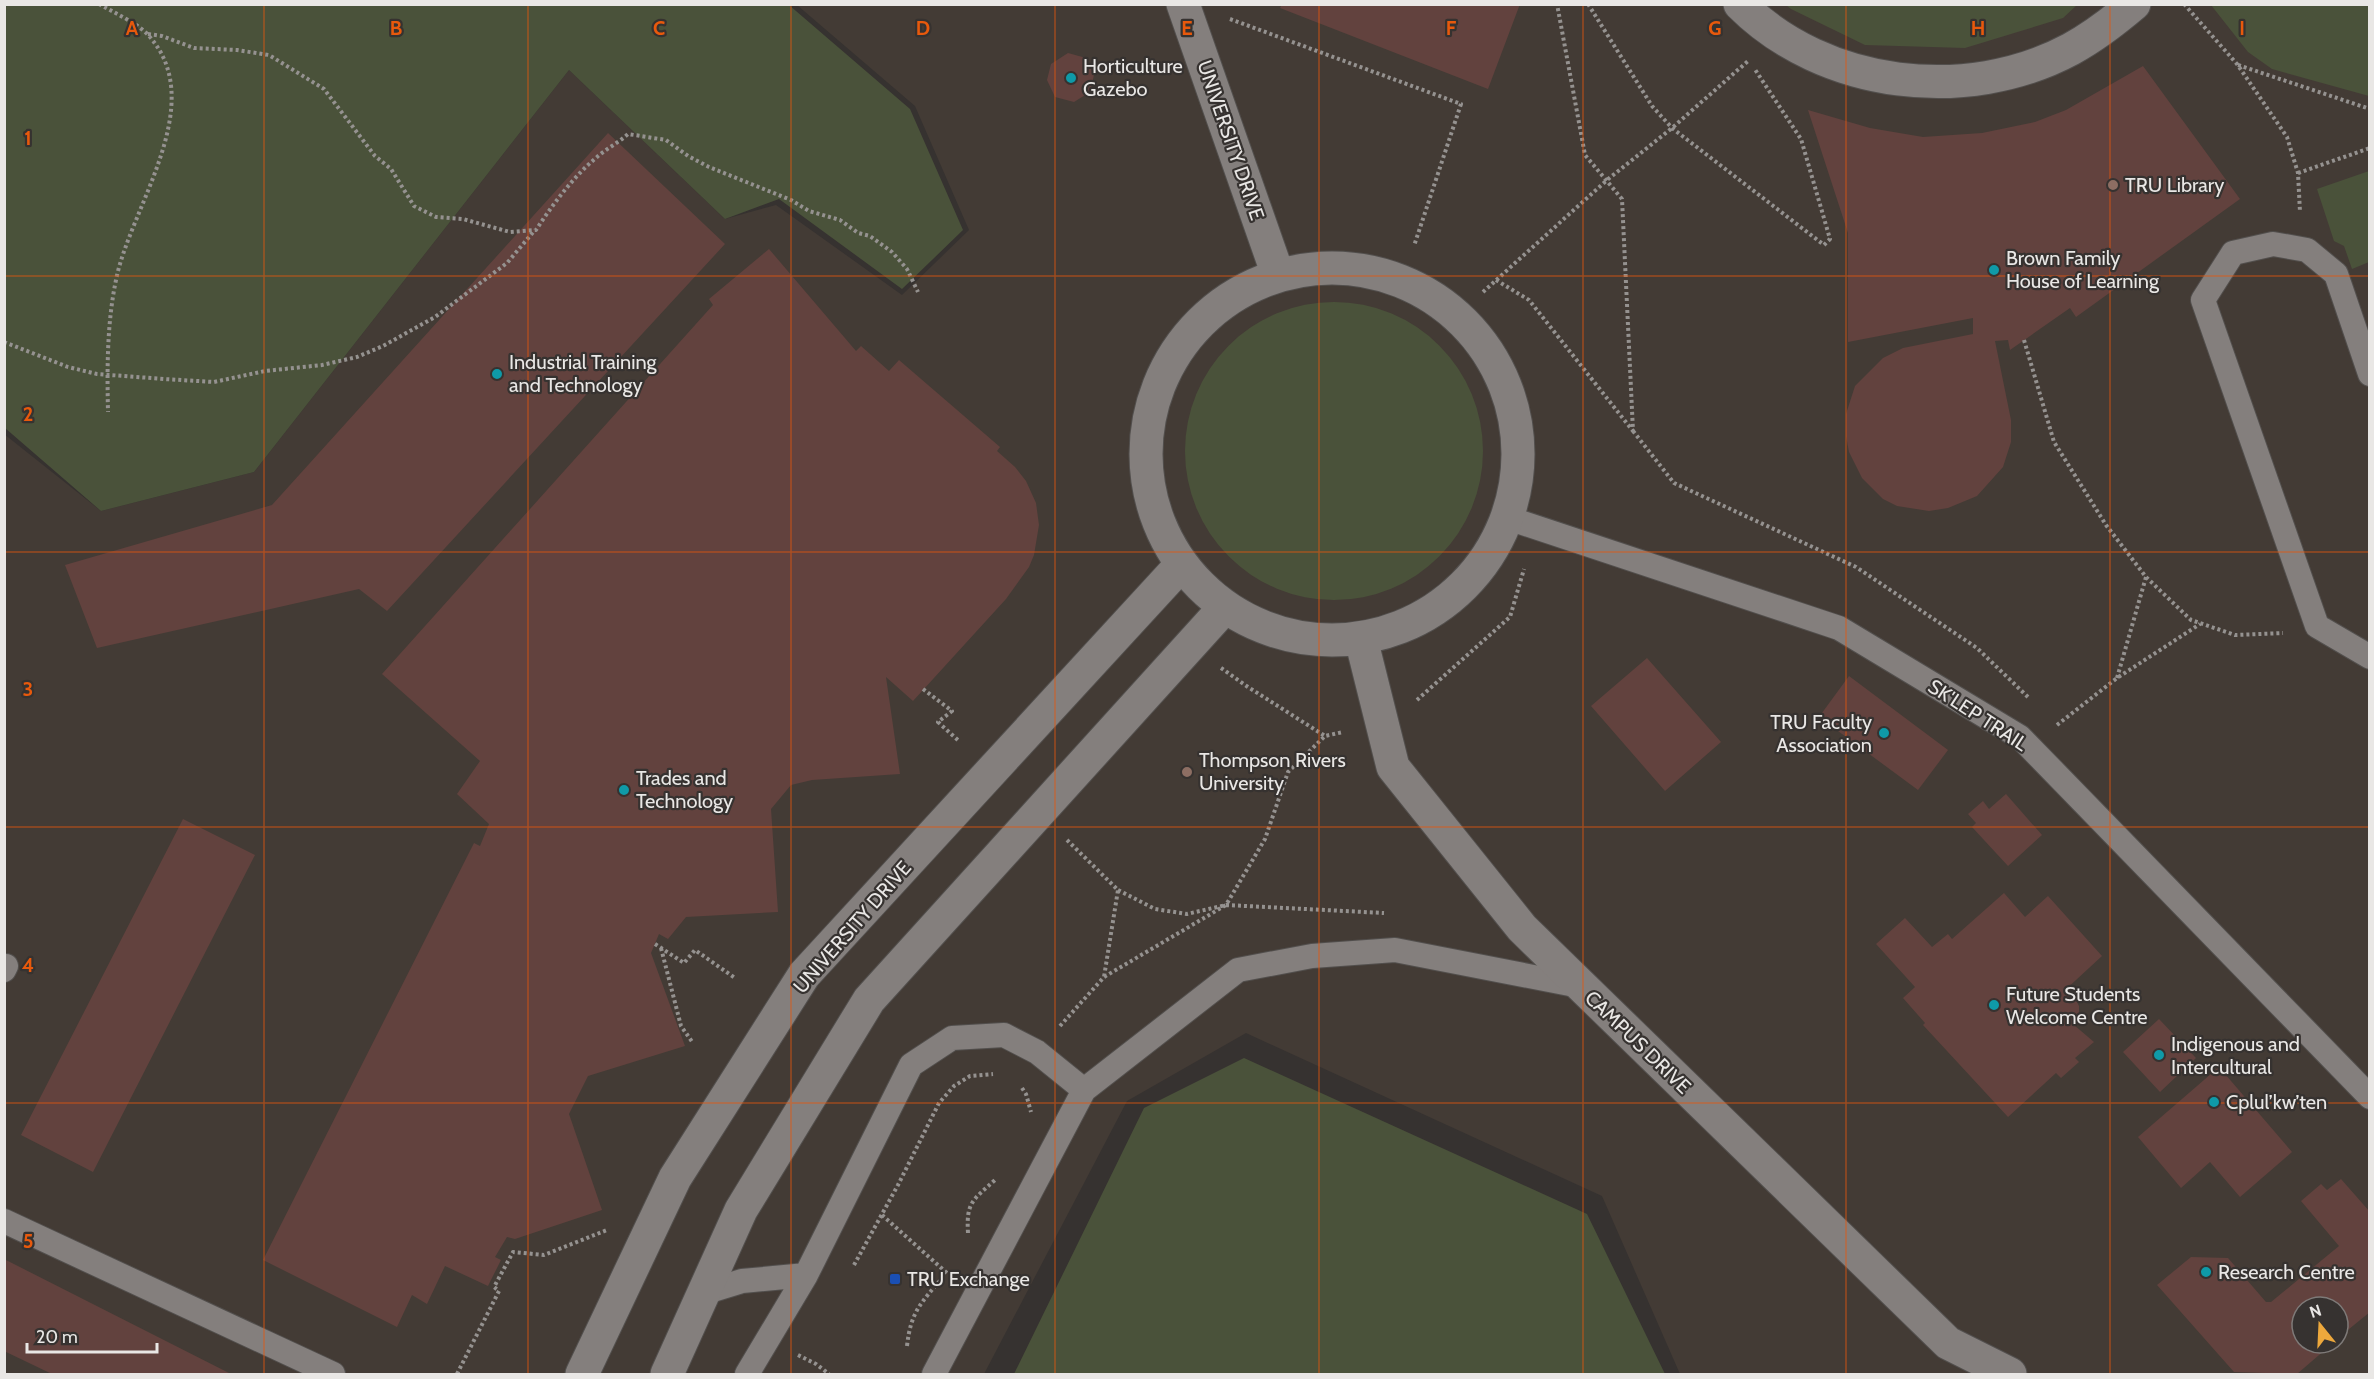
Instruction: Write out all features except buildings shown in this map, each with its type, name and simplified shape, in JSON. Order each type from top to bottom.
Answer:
[{"type":"street","name":"UNIVERSITY DRIVE","points":[[1183,4],[1278,274]]},
{"type":"street","points":[[1740,4],[1778,35],[1811,54],[1885,78],[1961,81],[1998,75],[2036,65],[2070,49],[2103,29],[2134,4]]},
{"type":"street","points":[[1337,267],[1395,277],[1447,306],[1488,348],[1513,402],[1520,461],[1508,518],[1485,563],[1451,598],[1409,624],[1361,639],[1313,640],[1267,629],[1225,607],[1201,587],[1181,565],[1154,512],[1145,453],[1155,395],[1182,342],[1225,300],[1278,274],[1337,267]]},
{"type":"street","name":"UNIVERSITY DRIVE","points":[[582,1374],[675,1178],[804,975],[1181,565]]},
{"type":"street","points":[[667,1374],[741,1210],[869,1000],[1225,607]]},
{"type":"street","name":"CAMPUS DRIVE","points":[[1361,639],[1394,767],[1522,928],[1948,1343],[2010,1374]]},
{"type":"lane","points":[[2370,374],[2336,274],[2307,250],[2273,244],[2233,253],[2203,300],[2316,626],[2370,657]]},
{"type":"lane","name":"SK'LEP TRAIL","points":[[1508,518],[1839,628],[2020,737],[2370,1097]]},
{"type":"lane","points":[[934,1374],[1084,1090],[1238,970],[1312,956],[1395,950],[1580,986]]},
{"type":"lane","points":[[747,1374],[806,1275],[911,1065],[952,1038],[1004,1035],[1037,1052],[1084,1090]]},
{"type":"lane","points":[[4,1221],[333,1374]]},
{"type":"lane","points":[[703,1293],[742,1281],[806,1275]]},
{"type":"path","points":[[99,4],[148,34],[164,56],[171,84],[165,149],[138,212],[116,279],[107,357],[108,412]]},
{"type":"path","points":[[1557,4],[1585,155],[1623,199],[1633,431]]},
{"type":"path","points":[[1483,292],[1607,180],[1672,128],[1749,60],[1801,139],[1830,239],[1824,245],[1672,128],[1652,106],[1588,4]]},
{"type":"path","points":[[2184,4],[2237,64],[2287,137],[2298,173],[2300,213],[2307,250]]},
{"type":"path","points":[[1220,16],[1461,104],[1414,246]]},
{"type":"path","points":[[148,34],[162,36],[194,48],[237,50],[269,55],[324,90],[375,156],[391,169],[414,206],[436,217],[463,219],[510,232],[536,230]]},
{"type":"path","points":[[2237,64],[2370,109]]},
{"type":"path","points":[[4,342],[68,367],[97,374],[214,382],[266,371],[322,365],[357,357],[383,346],[435,317],[507,263],[536,230],[572,182],[598,156],[612,148],[628,134],[666,140],[688,156],[709,167],[791,200],[809,211],[840,220],[858,233],[870,236],[892,252],[907,269],[918,292]]},
{"type":"path","points":[[2298,173],[2370,148]]},
{"type":"path","points":[[1496,280],[1529,300],[1674,483],[1856,567],[1977,648],[2032,702]]},
{"type":"path","points":[[2024,340],[2054,442],[2106,525],[2146,578],[2191,620],[2235,635],[2282,634],[2316,626]]},
{"type":"path","points":[[1410,706],[1510,617],[1524,569]]},
{"type":"path","points":[[2117,678],[2146,578]]},
{"type":"path","points":[[2048,717],[2056,725],[2117,678],[2201,623]]},
{"type":"path","points":[[1216,664],[1325,736]]},
{"type":"path","points":[[923,689],[952,711],[938,722],[960,742]]},
{"type":"path","points":[[1054,1033],[1104,977],[1226,905],[1265,838],[1288,772],[1325,736],[1344,731]]},
{"type":"path","points":[[1064,837],[1118,890],[1155,909],[1187,914],[1226,905],[1361,911],[1394,915]]},
{"type":"path","points":[[1104,977],[1118,890]]},
{"type":"path","points":[[655,944],[684,963],[695,950],[735,978]]},
{"type":"path","points":[[661,948],[681,1026],[693,1043]]},
{"type":"path","points":[[850,1272],[939,1103],[954,1086],[970,1076],[995,1074]]},
{"type":"path","points":[[1020,1086],[1026,1094],[1032,1113],[1031,1121]]},
{"type":"path","points":[[968,1237],[966,1215],[974,1198],[1001,1172]]},
{"type":"path","points":[[882,1215],[947,1273]]},
{"type":"path","points":[[457,1374],[499,1291],[494,1287],[513,1252],[544,1256],[611,1228]]},
{"type":"path","points":[[907,1350],[909,1327],[915,1310],[952,1266]]},
{"type":"path","points":[[801,1345],[794,1354],[816,1364],[830,1374]]},
{"type":"shaded area","name":"Thompson Rivers University","points":[[797,5],[2369,5],[2369,1374],[1680,1374],[1602,1196],[1246,1033],[1127,1101],[984,1374],[5,1374],[4,434],[101,511],[254,472],[569,70],[725,219],[776,205],[902,295],[969,230],[915,106]]},
{"type":"green space","points":[[5,4],[789,5],[910,109],[963,230],[902,289],[779,199],[725,219],[569,70],[254,472],[101,511],[5,428]]},
{"type":"green space","points":[[1786,5],[2077,5],[2063,18],[1965,48],[1865,45]]},
{"type":"green space","points":[[2211,5],[2369,5],[2369,96],[2272,69],[2248,52]]},
{"type":"green space","points":[[2369,171],[2369,262],[2352,269],[2344,246],[2334,241],[2317,189]]},
{"type":"green space","points":[[1334,302],[1363,305],[1391,313],[1417,327],[1449,356],[1472,394],[1480,422],[1483,451],[1480,480],[1472,508],[1458,534],[1429,566],[1391,589],[1363,597],[1334,600],[1305,597],[1277,589],[1251,575],[1219,546],[1196,508],[1188,480],[1185,451],[1188,422],[1196,394],[1210,368],[1239,336],[1277,313],[1305,305]]},
{"type":"green space","points":[[1244,1058],[1587,1214],[1665,1374],[1014,1374],[1144,1108]]},
{"type":"place","name":"Horticulture Gazebo","points":[[1071,78]]},
{"type":"place","name":"TRU Library","points":[[2113,185]]},
{"type":"place","name":"Brown Family House of Learning","points":[[1994,270]]},
{"type":"place","name":"Industrial Training and Technology","points":[[497,374]]},
{"type":"place","name":"TRU Faculty Association","points":[[1884,733]]},
{"type":"place","name":"Thompson Rivers University","points":[[1187,772]]},
{"type":"place","name":"Trades and Technology","points":[[624,790]]},
{"type":"place","name":"Future Students Welcome Centre","points":[[1994,1005]]},
{"type":"place","name":"Indigenous and Intercultural","points":[[2159,1055]]},
{"type":"place","name":"Cplul’kw’ten","points":[[2214,1102]]},
{"type":"place","name":"Research Centre","points":[[2206,1272]]},
{"type":"place","name":"TRU Exchange","points":[[895,1279]]}]
